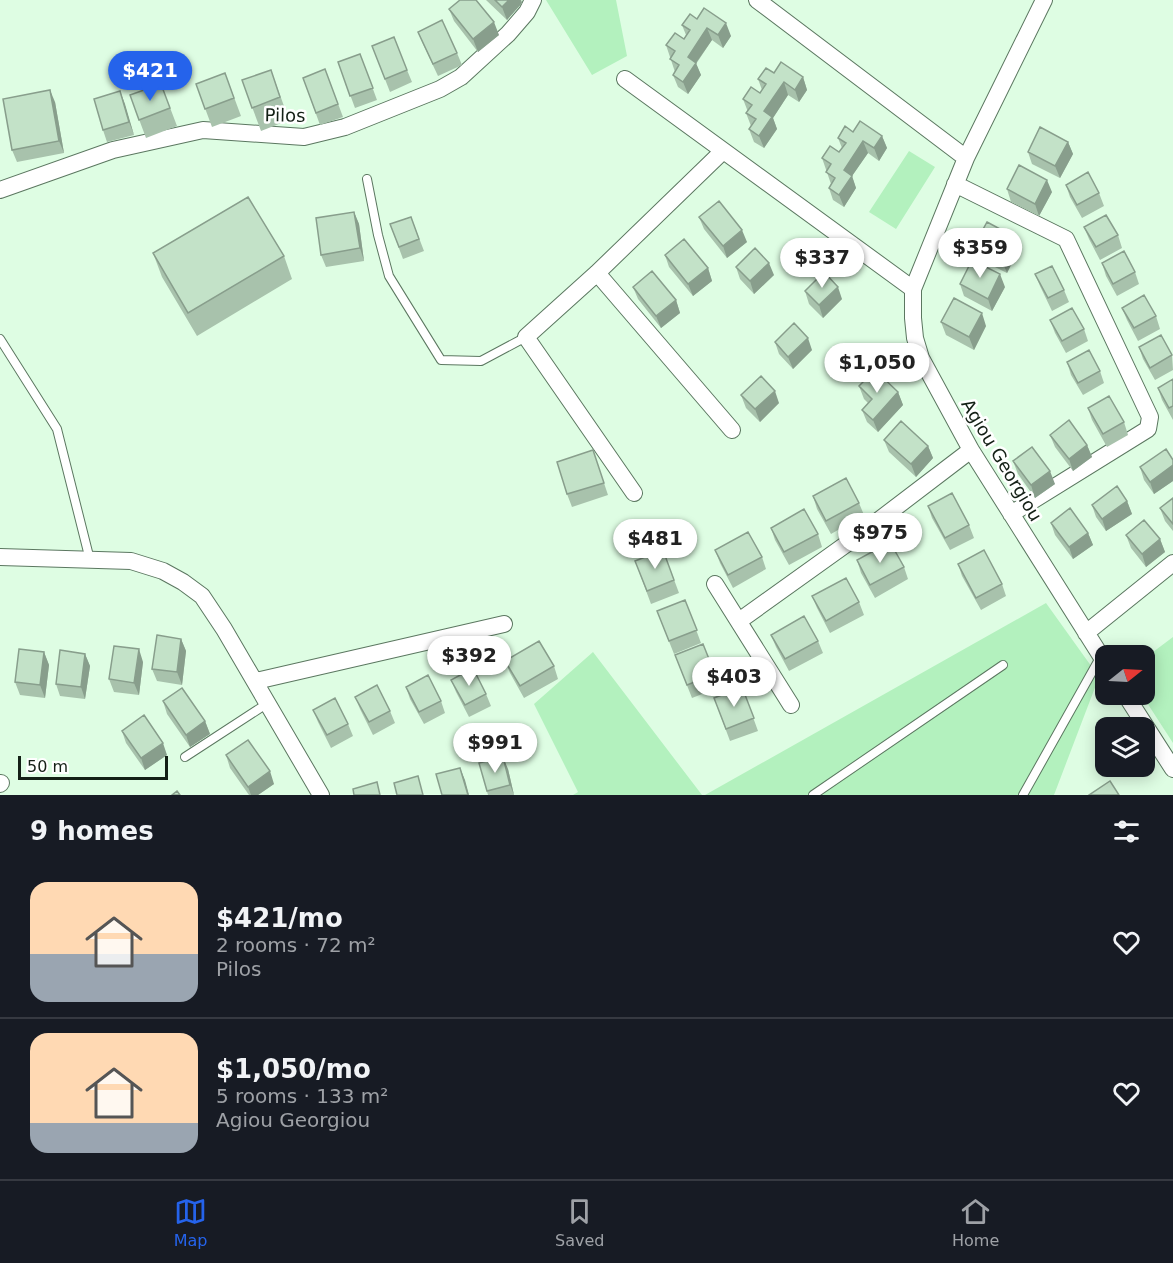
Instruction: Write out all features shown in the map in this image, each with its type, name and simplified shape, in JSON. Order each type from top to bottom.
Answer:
[{"type":"street","name":"Pilos","points":[[0,190],[113,150],[202,130],[304,137],[345,127],[440,89],[461,77],[508,34],[527,12],[533,0]]},
{"type":"street","points":[[757,0],[966,158]]},
{"type":"street","name":"Agiou Georgiou","points":[[1044,0],[966,158],[913,289],[915,338],[921,358],[971,450],[1095,647]]},
{"type":"street","points":[[625,79],[913,289]]},
{"type":"street","points":[[634,493],[526,337],[597,273],[723,151]]},
{"type":"street","points":[[955,184],[1066,239],[1150,417],[1148,429],[1011,514]]},
{"type":"street","points":[[597,273],[732,430]]},
{"type":"street","points":[[739,621],[971,450]]},
{"type":"street","points":[[0,557],[131,561],[163,571],[202,596],[256,681],[321,795]]},
{"type":"street","points":[[1086,633],[1173,563]]},
{"type":"street","points":[[716,585],[790,705]]},
{"type":"street","points":[[256,681],[504,624]]},
{"type":"street","points":[[1132,705],[1173,769]]},
{"type":"lane","points":[[367,178],[389,276],[441,360],[481,361],[526,337]]},
{"type":"lane","points":[[0,339],[57,429],[90,560]]},
{"type":"lane","points":[[813,795],[1003,665]]},
{"type":"lane","points":[[1023,795],[1095,674]]},
{"type":"lane","points":[[184,757],[268,703]]},
{"type":"green space","points":[[546,0],[616,0],[627,56],[592,75]]},
{"type":"green space","points":[[909,151],[935,167],[896,229],[869,212]]},
{"type":"green space","points":[[1046,603],[1095,671],[1095,687],[1054,795],[705,795]]},
{"type":"green space","points":[[1173,637],[1173,743],[1148,705],[1155,705],[1155,650]]},
{"type":"green space","points":[[593,652],[702,795],[573,795],[578,792],[534,704]]},
{"type":"building","points":[[460,0],[476,0],[494,22],[473,39],[449,9]]},
{"type":"building","points":[[495,0],[509,0],[502,7]]},
{"type":"building","points":[[704,8],[726,23],[718,35],[707,28],[688,57],[696,63],[683,82],[673,75],[679,65],[670,59],[675,51],[666,45],[675,33],[684,39],[690,30],[682,25],[690,14],[697,19]]},
{"type":"building","points":[[442,20],[457,53],[433,64],[418,32]]},
{"type":"building","points":[[394,37],[407,70],[385,79],[372,46]]},
{"type":"building","points":[[360,54],[373,88],[350,96],[338,62]]},
{"type":"building","points":[[781,62],[803,77],[795,90],[784,82],[764,111],[772,117],[759,136],[749,129],[756,119],[746,113],[752,105],[743,99],[751,87],[760,93],[766,84],[758,79],[766,68],[774,73]]},
{"type":"building","points":[[325,69],[338,104],[316,113],[303,78]]},
{"type":"building","points":[[271,70],[280,97],[252,108],[242,80]]},
{"type":"building","points":[[225,73],[234,98],[205,109],[196,84]]},
{"type":"building","points":[[161,84],[170,108],[139,120],[130,95]]},
{"type":"building","points":[[50,90],[59,141],[12,150],[3,99]]},
{"type":"building","points":[[120,91],[129,122],[103,130],[94,99]]},
{"type":"building","points":[[860,121],[882,136],[874,148],[863,141],[844,170],[852,176],[839,195],[829,188],[835,178],[826,172],[831,164],[822,158],[830,146],[839,152],[846,143],[838,138],[845,126],[853,132]]},
{"type":"building","points":[[1040,127],[1068,142],[1055,166],[1028,152]]},
{"type":"building","points":[[1019,165],[1047,180],[1035,204],[1007,189]]},
{"type":"building","points":[[1088,172],[1099,193],[1077,205],[1066,185]]},
{"type":"building","points":[[248,197],[284,256],[188,313],[153,253]]},
{"type":"building","points":[[719,201],[742,230],[723,246],[699,217]]},
{"type":"building","points":[[354,212],[360,248],[321,255],[316,218]]},
{"type":"building","points":[[1106,215],[1118,235],[1096,247],[1084,227]]},
{"type":"building","points":[[411,217],[419,239],[399,247],[390,224]]},
{"type":"building","points":[[987,222],[1015,237],[1002,261],[974,246]]},
{"type":"building","points":[[684,239],[708,268],[688,284],[665,255]]},
{"type":"building","points":[[755,248],[769,263],[750,281],[736,267]]},
{"type":"building","points":[[1124,251],[1135,272],[1113,284],[1102,263]]},
{"type":"building","points":[[972,260],[1000,274],[988,299],[960,284]]},
{"type":"building","points":[[1052,266],[1064,290],[1048,298],[1035,274]]},
{"type":"building","points":[[652,271],[676,300],[656,316],[633,287]]},
{"type":"building","points":[[824,272],[838,287],[819,305],[805,291]]},
{"type":"building","points":[[1144,295],[1156,316],[1134,328],[1122,308]]},
{"type":"building","points":[[954,298],[982,313],[969,337],[941,322]]},
{"type":"building","points":[[1072,308],[1084,329],[1062,341],[1050,320]]},
{"type":"building","points":[[794,323],[808,338],[788,357],[775,342]]},
{"type":"building","points":[[1161,335],[1172,355],[1150,368],[1139,347]]},
{"type":"building","points":[[1089,350],[1100,371],[1078,383],[1067,362]]},
{"type":"building","points":[[875,370],[898,392],[873,420],[862,410],[872,399],[859,386]]},
{"type":"building","points":[[761,376],[775,391],[755,409],[741,395]]},
{"type":"building","points":[[1173,379],[1173,406],[1169,408],[1158,388]]},
{"type":"building","points":[[1109,396],[1124,422],[1103,434],[1088,408]]},
{"type":"building","points":[[1069,420],[1087,445],[1069,459],[1050,435]]},
{"type":"building","points":[[901,421],[928,446],[911,464],[884,440]]},
{"type":"building","points":[[1032,447],[1050,471],[1031,485],[1013,461]]},
{"type":"building","points":[[1166,449],[1173,460],[1173,465],[1150,482],[1140,467]]},
{"type":"building","points":[[593,450],[604,483],[567,494],[557,462]]},
{"type":"building","points":[[846,478],[859,503],[826,521],[813,496]]},
{"type":"building","points":[[1117,486],[1127,501],[1102,519],[1092,505]]},
{"type":"building","points":[[952,493],[969,525],[945,538],[928,506]]},
{"type":"building","points":[[1173,498],[1173,524],[1160,508]]},
{"type":"building","points":[[1070,508],[1088,533],[1069,547],[1051,523]]},
{"type":"building","points":[[804,509],[818,534],[784,552],[771,528]]},
{"type":"building","points":[[1144,520],[1160,539],[1142,554],[1126,535]]},
{"type":"building","points":[[748,532],[762,557],[728,575],[715,550]]},
{"type":"building","points":[[890,542],[904,567],[870,585],[857,560]]},
{"type":"building","points":[[663,550],[674,580],[647,591],[635,561]]},
{"type":"building","points":[[984,550],[1002,584],[976,598],[958,564]]},
{"type":"building","points":[[846,578],[859,602],[826,621],[812,596]]},
{"type":"building","points":[[685,600],[697,630],[669,641],[657,611]]},
{"type":"building","points":[[804,616],[818,641],[785,659],[771,635]]},
{"type":"building","points":[[157,635],[181,639],[177,672],[152,669]]},
{"type":"building","points":[[539,641],[554,666],[520,686],[505,661]]},
{"type":"building","points":[[703,644],[715,674],[687,685],[675,655]]},
{"type":"building","points":[[114,646],[139,649],[134,683],[109,679]]},
{"type":"building","points":[[19,649],[44,652],[40,685],[15,682]]},
{"type":"building","points":[[60,650],[85,654],[81,687],[56,684]]},
{"type":"building","points":[[473,668],[486,694],[465,705],[451,680]]},
{"type":"building","points":[[428,675],[441,701],[419,712],[406,687]]},
{"type":"building","points":[[377,685],[390,711],[369,722],[355,697]]},
{"type":"building","points":[[742,687],[754,718],[726,729],[714,698]]},
{"type":"building","points":[[182,688],[205,721],[186,735],[163,701]]},
{"type":"building","points":[[335,698],[348,724],[327,735],[313,710]]},
{"type":"building","points":[[144,715],[163,743],[141,758],[122,731]]},
{"type":"building","points":[[248,740],[270,771],[248,787],[226,755]]},
{"type":"building","points":[[503,757],[510,785],[487,791],[479,763]]},
{"type":"building","points":[[460,768],[468,795],[442,795],[436,774]]},
{"type":"building","points":[[418,776],[423,795],[397,795],[394,783]]},
{"type":"building","points":[[1110,781],[1119,795],[1089,795]]},
{"type":"building","points":[[377,782],[380,795],[354,795],[353,789]]}]
